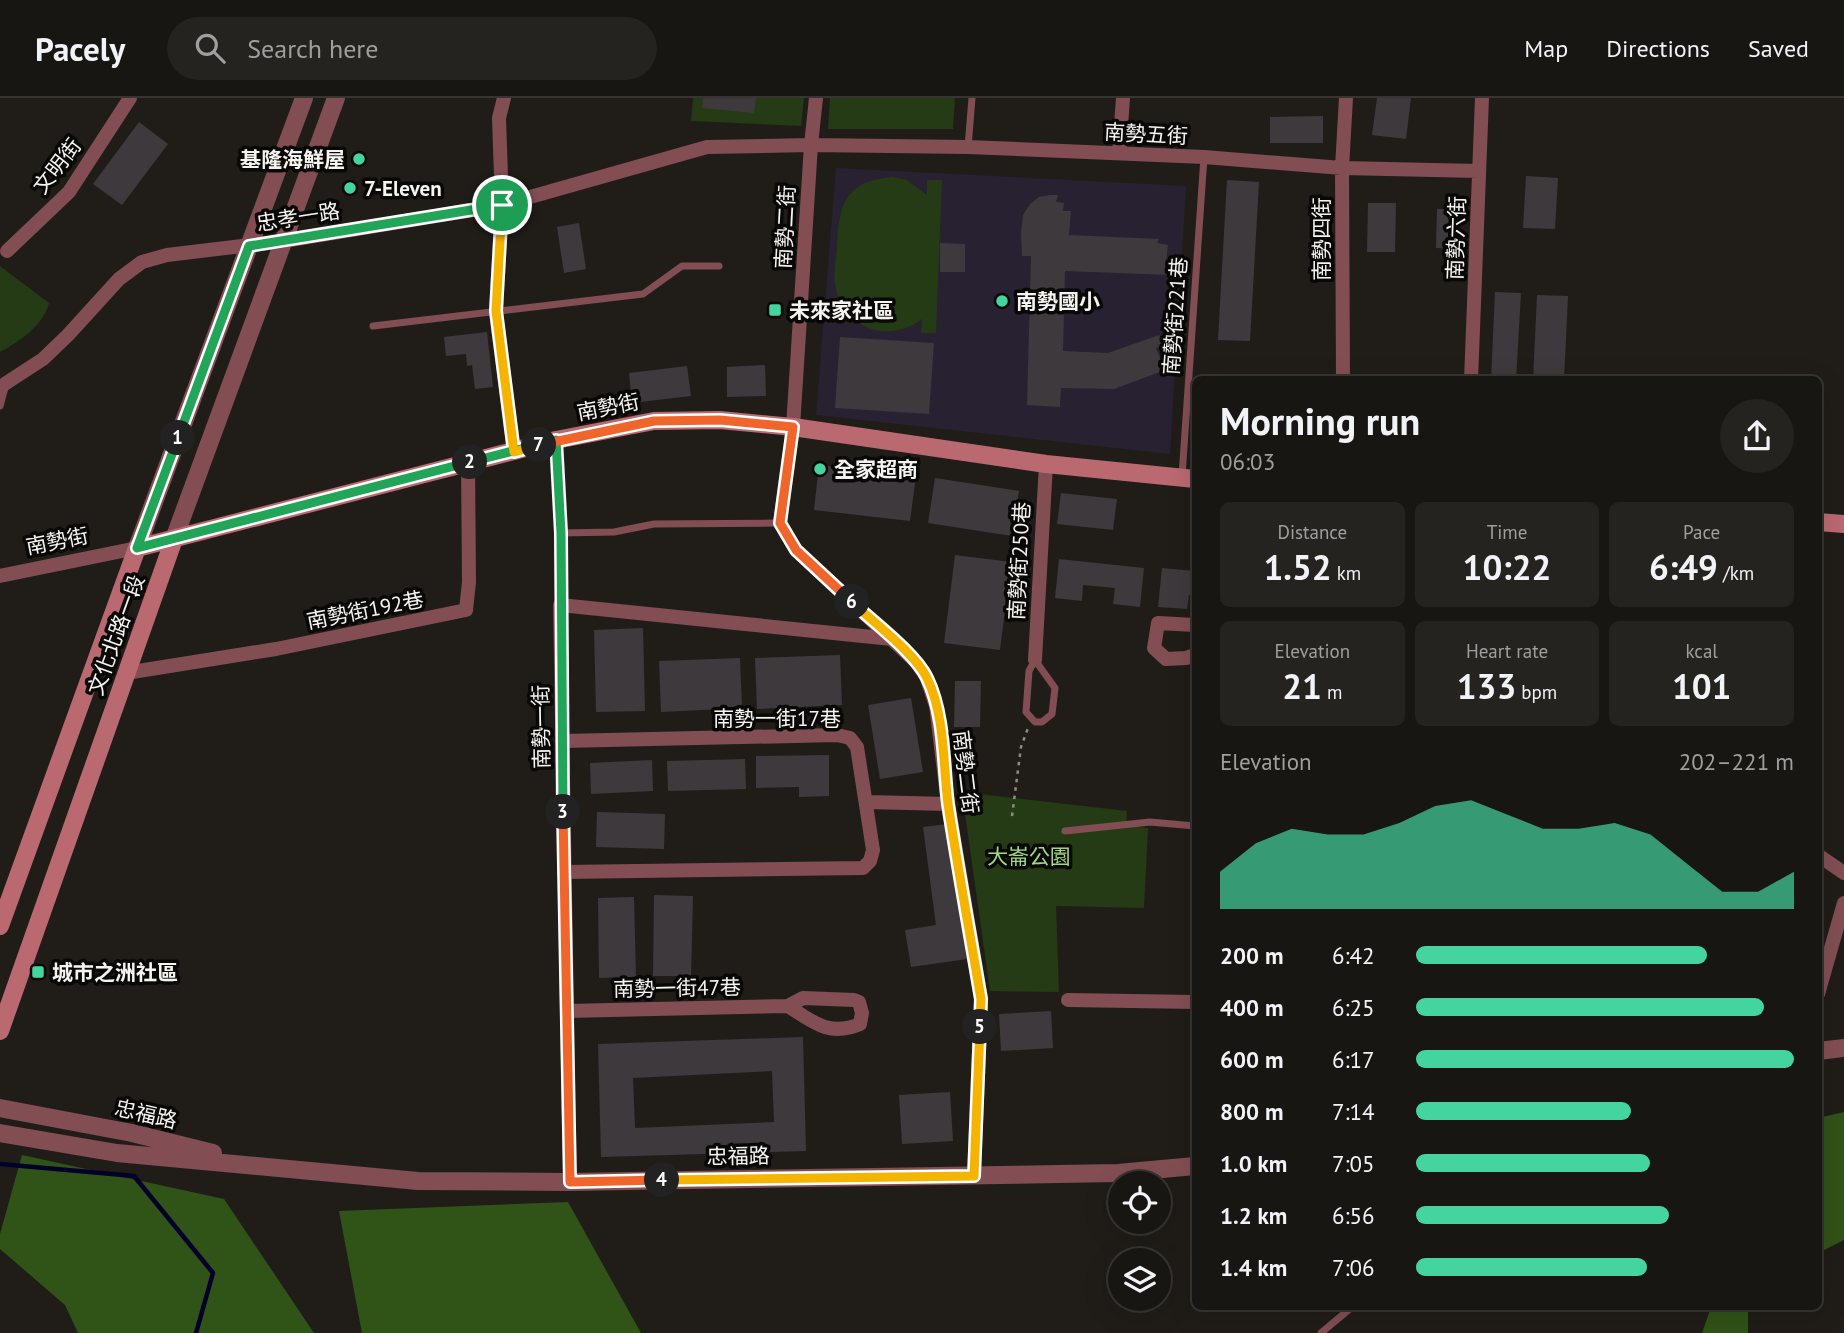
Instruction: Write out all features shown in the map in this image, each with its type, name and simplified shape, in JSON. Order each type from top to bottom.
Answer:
[{"type":"main road","name":"南勢街","points":[[137,548],[556,440],[654,421],[720,420],[793,427],[1046,464],[1189,478]]},
{"type":"main road","points":[[1822,522],[1844,524]]},
{"type":"main road","name":"文化北路一段","points":[[0,1031],[174,539]]},
{"type":"main road","name":"文化北路一段","points":[[0,926],[137,548]]},
{"type":"street","name":"文化北路一段","points":[[137,548],[304,98]]},
{"type":"street","name":"文化北路一段","points":[[174,539],[336,98]]},
{"type":"street","points":[[504,98],[499,118],[502,205],[496,311],[514,452]]},
{"type":"street","name":"南勢二街","points":[[816,98],[793,427],[780,523],[796,550],[916,662],[931,689],[981,999],[974,1176]]},
{"type":"street","points":[[1119,153],[1123,98]]},
{"type":"street","name":"南勢四街","points":[[1343,376],[1342,168],[1346,98]]},
{"type":"street","name":"南勢六街","points":[[1471,376],[1482,98]]},
{"type":"street","name":"文明街","points":[[7,251],[69,192],[125,100]]},
{"type":"street","name":"忠孝一路","points":[[3,386],[43,359],[119,279],[142,262],[167,255],[284,241],[502,205],[707,147],[811,145]]},
{"type":"street","name":"南勢五街","points":[[811,145],[968,147],[1204,157],[1342,168],[1479,171]]},
{"type":"street","name":"南勢街192巷","points":[[127,673],[276,649],[466,610],[469,582],[468,462]]},
{"type":"street","name":"南勢街250巷","points":[[1035,660],[1046,464]]},
{"type":"street","name":"南勢街","points":[[0,576],[137,548]]},
{"type":"street","points":[[560,606],[892,639]]},
{"type":"street","name":"南勢一街","points":[[560,606],[570,1182]]},
{"type":"street","points":[[1192,625],[1158,622],[1154,648],[1166,659],[1192,656]]},
{"type":"street","name":"南勢一街17巷","points":[[562,741],[837,735],[850,738],[857,747],[873,850],[870,861],[863,868],[564,872]]},
{"type":"street","points":[[867,802],[948,804]]},
{"type":"street","points":[[1822,858],[1844,873]]},
{"type":"street","points":[[1822,980],[1844,903]]},
{"type":"street","points":[[1068,1000],[1192,1002]]},
{"type":"street","name":"南勢一街47巷","points":[[567,1011],[788,1006]]},
{"type":"street","points":[[1822,1051],[1844,1048]]},
{"type":"street","name":"忠福路","points":[[2,1108],[132,1133],[212,1158]]},
{"type":"street","name":"忠福路","points":[[0,1133],[117,1153],[212,1158],[281,1169],[418,1181],[570,1182],[974,1176],[1118,1173],[1192,1166]]},
{"type":"lane","points":[[968,147],[972,98]]},
{"type":"lane","name":"南勢街221巷","points":[[1194,376],[1204,157]]},
{"type":"lane","points":[[373,326],[643,294],[682,266],[719,266]]},
{"type":"lane","points":[[0,406],[3,386]]},
{"type":"lane","name":"南勢街221巷","points":[[1189,478],[1192,414]]},
{"type":"lane","points":[[556,440],[561,533],[560,606]]},
{"type":"lane","points":[[561,533],[614,533],[653,524],[780,523]]},
{"type":"lane","points":[[1035,660],[1055,688],[1052,713],[1042,722],[1031,719],[1026,712],[1029,671],[1035,660]]},
{"type":"lane","points":[[1065,831],[1150,822],[1192,826]]},
{"type":"lane","points":[[1321,1333],[1348,1310]]},
{"type":"path","points":[[1012,816],[1021,747],[1031,719]]},
{"type":"shaded area","name":"南勢國小","points":[[836,168],[1186,186],[1170,454],[816,415]]},
{"type":"green space","points":[[693,98],[804,98],[801,126],[691,121]]},
{"type":"green space","points":[[830,98],[955,98],[953,129],[828,129]]},
{"type":"green space","points":[[893,177],[907,180],[927,195],[927,180],[942,180],[936,333],[921,333],[922,319],[895,331],[869,328],[857,322],[839,300],[834,271],[843,207],[854,190],[864,184]]},
{"type":"green space","points":[[0,266],[49,303],[36,326],[23,338],[0,352]]},
{"type":"green space","name":"大崙公園","points":[[962,792],[1127,811],[1126,825],[1148,828],[1144,908],[1056,906],[1059,992],[990,991]]},
{"type":"green space","points":[[1844,1112],[1844,1240],[1822,1251],[1822,1117]]},
{"type":"green space","points":[[22,1155],[224,1199],[314,1333],[78,1333],[65,1305],[0,1249],[0,1234]]},
{"type":"green space","points":[[568,1202],[641,1333],[362,1333],[339,1211]]},
{"type":"green space","points":[[1710,1310],[1748,1310],[1748,1333],[1702,1333]]},
{"type":"building","points":[[703,98],[756,98],[754,113],[702,108]]},
{"type":"building","points":[[1377,98],[1411,98],[1406,139],[1372,135]]},
{"type":"building","points":[[1323,116],[1323,143],[1270,143],[1270,117]]},
{"type":"building","points":[[139,122],[168,144],[122,205],[93,184]]},
{"type":"building","points":[[1526,176],[1558,178],[1555,229],[1523,228]]},
{"type":"building","points":[[1227,180],[1259,182],[1250,341],[1218,340]]},
{"type":"building","points":[[1058,195],[1056,202],[1064,203],[1063,211],[1071,211],[1069,235],[1159,239],[1157,243],[1168,245],[1166,263],[1172,264],[1171,275],[1065,271],[1063,351],[1108,353],[1159,335],[1164,345],[1156,348],[1165,370],[1114,389],[1061,388],[1060,407],[1027,405],[1031,256],[1022,256],[1021,233],[1023,215],[1030,204],[1039,197]]},
{"type":"building","points":[[1368,203],[1396,203],[1395,252],[1367,252]]},
{"type":"building","points":[[1437,209],[1458,209],[1457,249],[1436,248]]},
{"type":"building","points":[[579,223],[586,269],[564,273],[557,227]]},
{"type":"building","points":[[940,243],[965,244],[965,272],[940,272]]},
{"type":"building","points":[[1495,292],[1521,293],[1516,376],[1491,376]]},
{"type":"building","points":[[1537,295],[1568,296],[1564,376],[1533,376]]},
{"type":"building","points":[[487,332],[493,387],[475,389],[472,365],[467,366],[466,354],[446,356],[444,337]]},
{"type":"building","points":[[840,337],[934,343],[929,414],[835,408]]},
{"type":"building","points":[[765,365],[766,396],[727,397],[727,367]]},
{"type":"building","points":[[687,366],[691,396],[632,403],[629,373]]},
{"type":"building","points":[[819,465],[916,476],[910,521],[814,510]]},
{"type":"building","points":[[935,478],[1019,491],[1012,536],[928,523]]},
{"type":"building","points":[[1061,493],[1117,499],[1113,530],[1057,524]]},
{"type":"building","points":[[955,555],[1011,562],[1000,650],[944,643]]},
{"type":"building","points":[[1059,559],[1144,568],[1140,607],[1113,604],[1115,588],[1083,585],[1082,601],[1055,598]]},
{"type":"building","points":[[1162,568],[1192,571],[1192,596],[1189,595],[1187,609],[1158,607]]},
{"type":"building","points":[[643,628],[645,711],[596,712],[594,630]]},
{"type":"building","points":[[840,655],[842,705],[757,709],[755,658]]},
{"type":"building","points":[[740,658],[742,708],[661,712],[659,661]]},
{"type":"building","points":[[955,681],[981,681],[980,727],[954,727]]},
{"type":"building","points":[[911,698],[923,772],[880,779],[868,705]]},
{"type":"building","points":[[829,755],[829,796],[799,797],[799,787],[756,788],[756,756]]},
{"type":"building","points":[[745,759],[746,789],[668,791],[667,761]]},
{"type":"building","points":[[652,760],[653,791],[591,794],[590,763]]},
{"type":"building","points":[[597,812],[665,814],[664,849],[596,847]]},
{"type":"building","points":[[948,824],[967,959],[911,967],[905,930],[936,925],[923,827]]},
{"type":"building","points":[[654,895],[693,896],[691,976],[653,976]]},
{"type":"building","points":[[634,897],[636,977],[599,978],[598,898]]},
{"type":"building","points":[[1051,1011],[1053,1048],[1001,1051],[999,1014]]},
{"type":"building","points":[[803,1037],[806,1151],[601,1157],[598,1044]],"holes":[[[772,1071],[774,1122],[635,1128],[633,1078]]]},
{"type":"building","points":[[950,1092],[953,1141],[902,1144],[899,1095]]},
{"type":"waterway","points":[[0,1164],[134,1176],[213,1273],[196,1333]]},
{"type":"place","name":"基隆海鮮屋","points":[[359,159]]},
{"type":"place","name":"7-Eleven","points":[[350,188]]},
{"type":"place","name":"南勢國小","points":[[1002,301]]},
{"type":"place","name":"未來家社區","points":[[775,310]]},
{"type":"place","name":"全家超商","points":[[820,469]]},
{"type":"place","name":"城市之洲社區","points":[[38,972]]},
{"type":"route","points":[[502,205],[249,246],[137,548],[514,452],[556,440],[561,533],[570,1182],[974,1176],[981,999],[948,804],[936,706],[926,676],[916,662],[796,550],[780,523],[793,427],[720,420],[654,421],[556,440],[514,452],[496,311],[502,205]]}]
